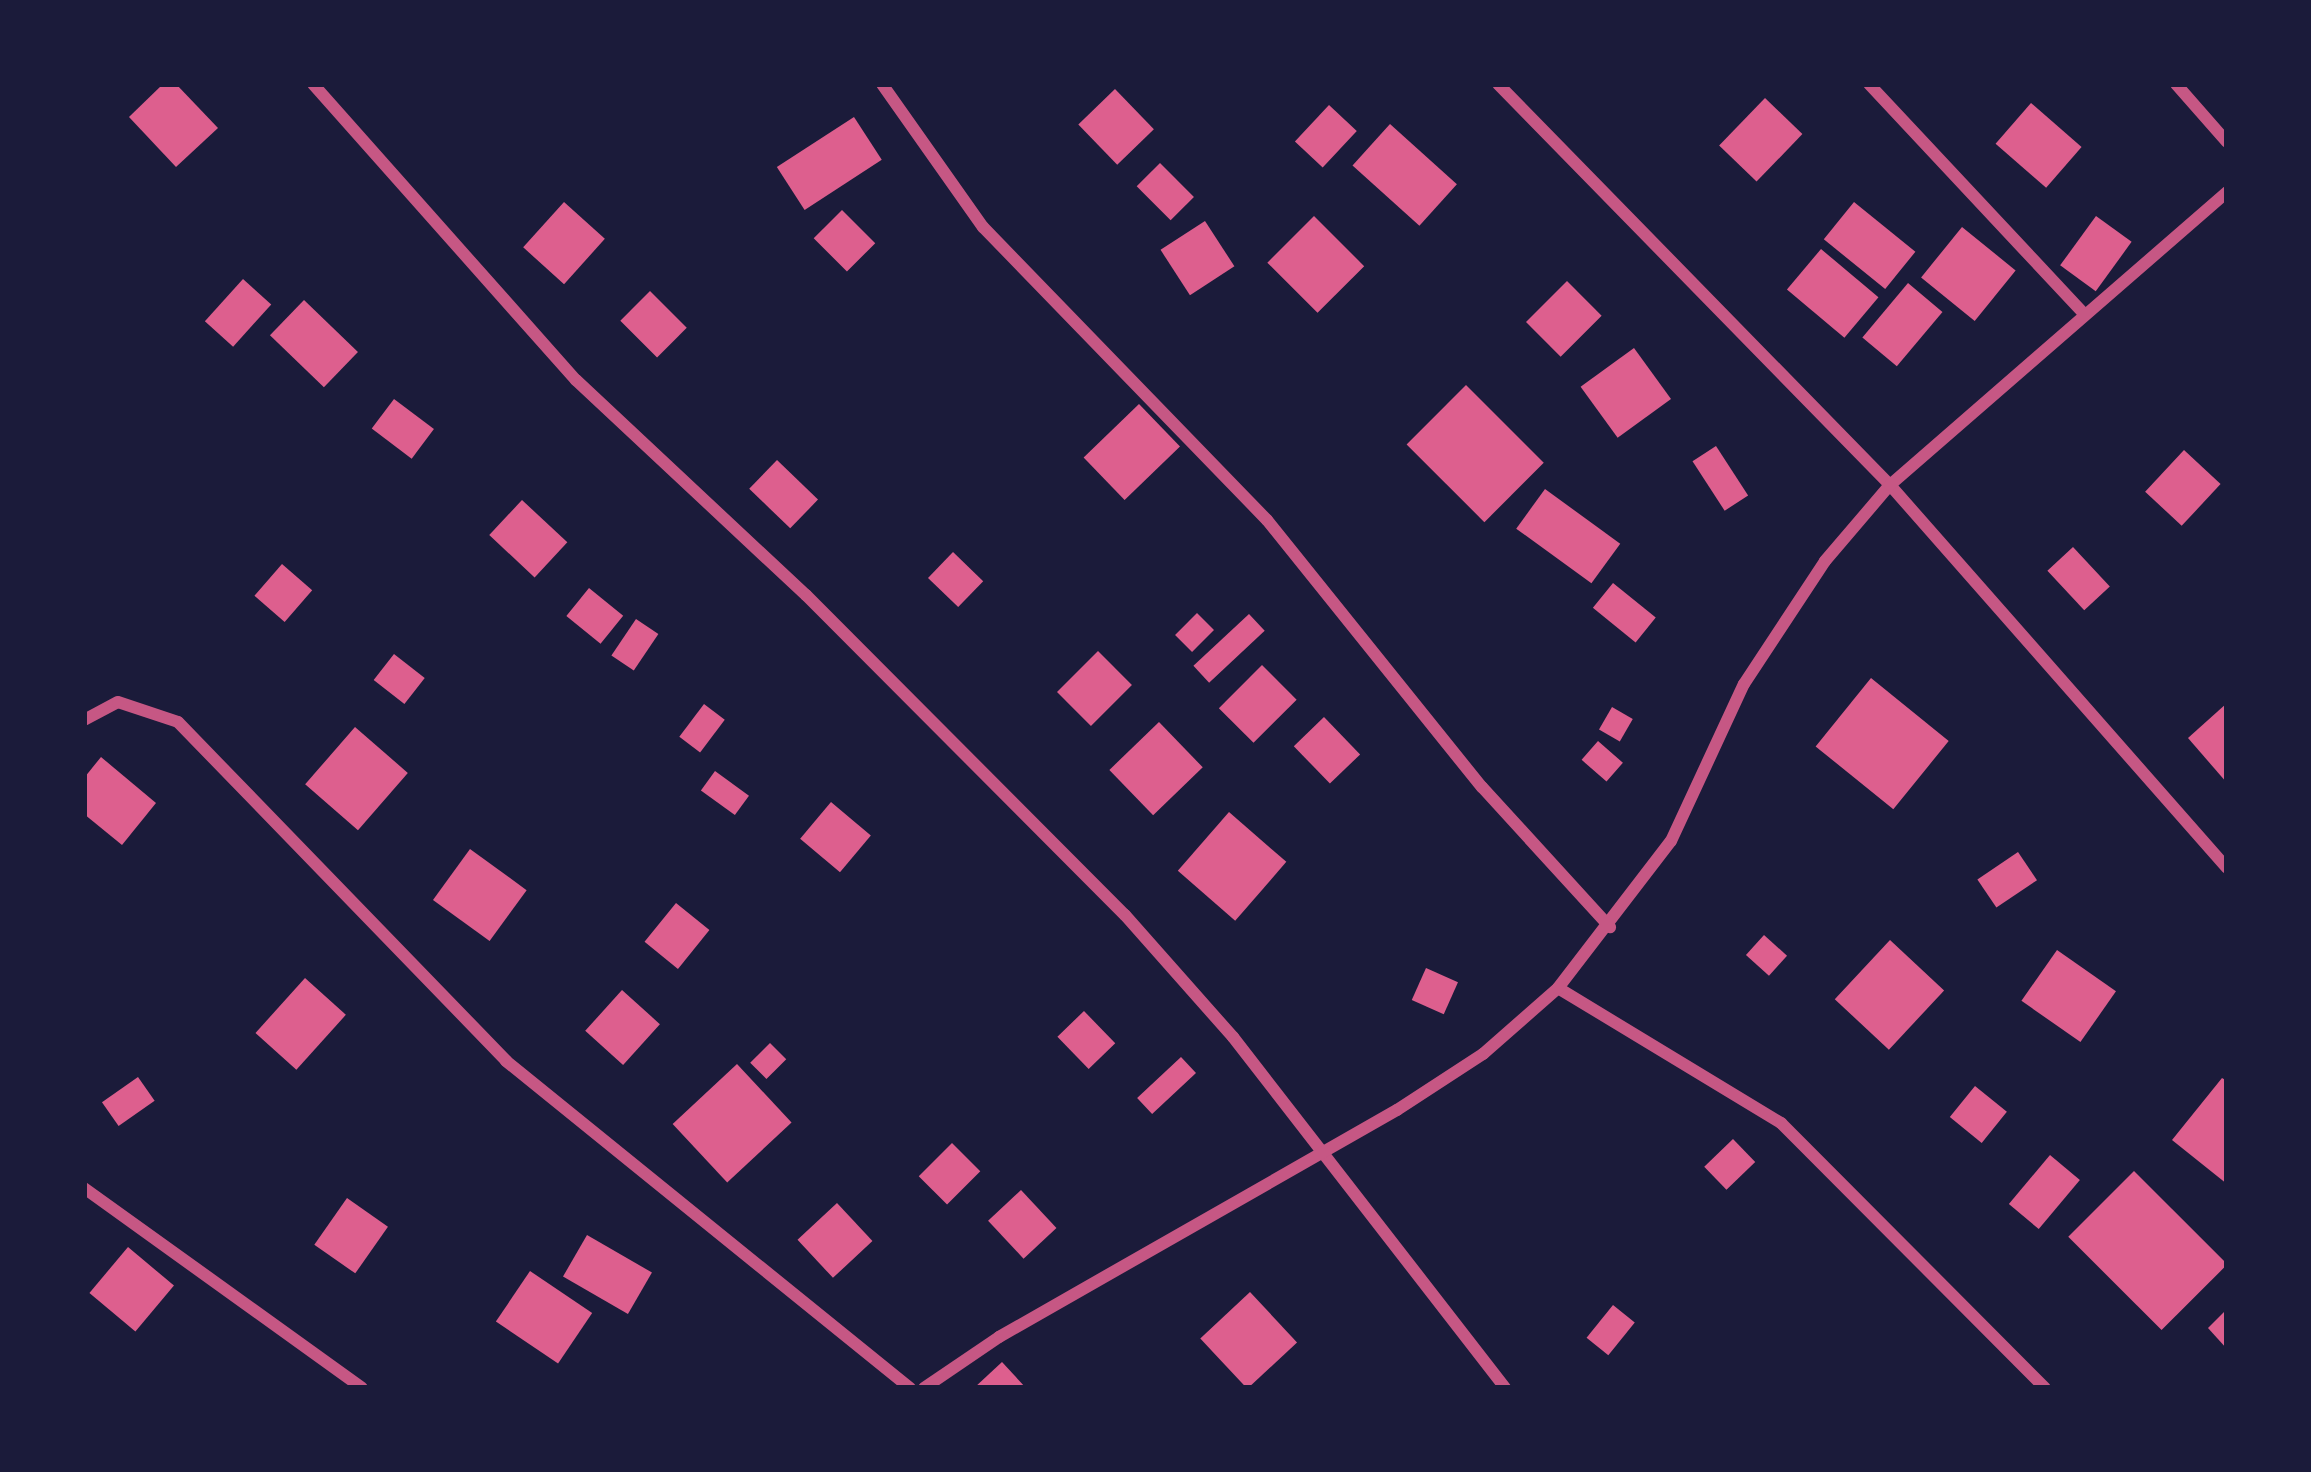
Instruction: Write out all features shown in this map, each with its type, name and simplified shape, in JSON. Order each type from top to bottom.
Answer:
[{"type":"street","points":[[313,84],[575,380],[806,595],[1125,915],[1234,1037],[1505,1388]]},
{"type":"street","points":[[882,84],[983,227],[1267,520],[1482,788],[1610,926]]},
{"type":"street","points":[[1498,84],[1890,485],[2227,868]]},
{"type":"street","points":[[1869,84],[2085,315]]},
{"type":"street","points":[[2176,84],[2227,142]]},
{"type":"street","points":[[924,1388],[1484,1054],[1558,988],[1671,841],[1744,684],[1825,562],[1890,485],[2227,191]]},
{"type":"street","points":[[84,720],[118,702],[178,722],[506,1061],[910,1388]]},
{"type":"street","points":[[1558,988],[1781,1123],[2045,1388]]},
{"type":"street","points":[[84,1188],[362,1388]]},
{"type":"building","points":[[163,84],[176,84],[218,128],[176,167],[129,117]]},
{"type":"building","points":[[1115,89],[1154,129],[1117,165],[1078,124]]},
{"type":"building","points":[[1765,98],[1802,134],[1757,182],[1719,145]]},
{"type":"building","points":[[2031,103],[2082,147],[2046,188],[1996,144]]},
{"type":"building","points":[[1329,105],[1357,131],[1323,167],[1295,142]]},
{"type":"building","points":[[854,117],[882,160],[805,210],[777,167]]},
{"type":"building","points":[[1390,124],[1457,184],[1419,226],[1353,166]]},
{"type":"building","points":[[1160,163],[1194,197],[1171,220],[1137,186]]},
{"type":"building","points":[[564,202],[605,239],[564,284],[523,247]]},
{"type":"building","points":[[1854,202],[1915,252],[1885,289],[1824,239]]},
{"type":"building","points":[[842,210],[875,243],[847,272],[814,238]]},
{"type":"building","points":[[1314,216],[1364,266],[1318,313],[1267,263]]},
{"type":"building","points":[[2096,216],[2132,242],[2096,291],[2060,265]]},
{"type":"building","points":[[1205,221],[1234,266],[1190,295],[1161,250]]},
{"type":"building","points":[[1962,227],[2016,270],[1975,321],[1921,278]]},
{"type":"building","points":[[1821,249],[1878,297],[1844,338],[1787,290]]},
{"type":"building","points":[[243,279],[271,304],[233,347],[205,321]]},
{"type":"building","points":[[1567,281],[1602,316],[1561,357],[1526,322]]},
{"type":"building","points":[[1908,283],[1942,312],[1897,366],[1862,337]]},
{"type":"building","points":[[650,291],[687,328],[657,357],[620,321]]},
{"type":"building","points":[[304,300],[358,352],[324,387],[270,335]]},
{"type":"building","points":[[1634,348],[1671,399],[1618,438],[1581,387]]},
{"type":"building","points":[[1466,385],[1544,463],[1484,522],[1407,444]]},
{"type":"building","points":[[394,399],[434,429],[412,459],[372,429]]},
{"type":"building","points":[[1139,404],[1180,446],[1125,500],[1084,457]]},
{"type":"building","points":[[1716,446],[1748,495],[1725,511],[1693,461]]},
{"type":"building","points":[[2184,450],[2221,484],[2182,526],[2145,492]]},
{"type":"building","points":[[777,460],[818,500],[790,528],[749,489]]},
{"type":"building","points":[[1545,489],[1620,544],[1591,583],[1516,529]]},
{"type":"building","points":[[522,500],[567,542],[535,577],[489,535]]},
{"type":"building","points":[[2073,547],[2110,586],[2084,610],[2047,571]]},
{"type":"building","points":[[953,552],[983,581],[958,607],[928,578]]},
{"type":"building","points":[[282,564],[312,590],[285,622],[254,596]]},
{"type":"building","points":[[1613,583],[1656,618],[1636,642],[1593,608]]},
{"type":"building","points":[[589,588],[623,616],[601,644],[566,616]]},
{"type":"building","points":[[1197,613],[1214,630],[1192,652],[1175,635]]},
{"type":"building","points":[[1249,614],[1265,631],[1209,683],[1193,666]]},
{"type":"building","points":[[636,619],[658,634],[634,671],[611,655]]},
{"type":"building","points":[[1098,651],[1132,685],[1091,726],[1057,692]]},
{"type":"building","points":[[394,654],[425,678],[404,704],[374,680]]},
{"type":"building","points":[[1262,665],[1297,700],[1254,743],[1219,708]]},
{"type":"building","points":[[1871,678],[1949,741],[1893,809],[1816,746]]},
{"type":"building","points":[[2227,703],[2227,783],[2188,738]]},
{"type":"building","points":[[704,704],[725,720],[700,752],[679,737]]},
{"type":"building","points":[[1612,707],[1633,719],[1620,742],[1599,730]]},
{"type":"building","points":[[1324,717],[1360,754],[1330,784],[1294,746]]},
{"type":"building","points":[[1159,722],[1203,767],[1153,815],[1109,770]]},
{"type":"building","points":[[355,727],[408,773],[358,830],[305,784]]},
{"type":"building","points":[[1598,741],[1623,763],[1607,782],[1582,760]]},
{"type":"building","points":[[101,757],[156,803],[122,845],[84,814],[84,778]]},
{"type":"building","points":[[715,771],[749,796],[735,815],[701,790]]},
{"type":"building","points":[[831,802],[871,835],[840,872],[800,839]]},
{"type":"building","points":[[1229,812],[1286,862],[1235,921],[1178,871]]},
{"type":"building","points":[[470,849],[527,890],[490,941],[433,900]]},
{"type":"building","points":[[2018,852],[2037,880],[1996,908],[1977,879]]},
{"type":"building","points":[[676,903],[709,930],[678,969],[645,942]]},
{"type":"building","points":[[1764,935],[1787,956],[1769,976],[1746,955]]},
{"type":"building","points":[[1890,940],[1944,990],[1889,1050],[1835,999]]},
{"type":"building","points":[[2057,950],[2116,991],[2080,1042],[2021,1001]]},
{"type":"building","points":[[1426,968],[1458,982],[1444,1014],[1412,1000]]},
{"type":"building","points":[[305,978],[346,1015],[296,1070],[255,1033]]},
{"type":"building","points":[[622,990],[660,1024],[623,1065],[585,1031]]},
{"type":"building","points":[[1084,1011],[1115,1043],[1089,1069],[1057,1037]]},
{"type":"building","points":[[770,1043],[786,1059],[766,1079],[750,1063]]},
{"type":"building","points":[[1181,1057],[1196,1073],[1152,1114],[1137,1098]]},
{"type":"building","points":[[737,1064],[792,1123],[727,1183],[673,1124]]},
{"type":"building","points":[[138,1077],[155,1101],[119,1126],[102,1102]]},
{"type":"building","points":[[2222,1078],[2227,1081],[2227,1184],[2172,1140]]},
{"type":"building","points":[[1975,1086],[2007,1112],[1982,1143],[1950,1117]]},
{"type":"building","points":[[1733,1139],[1755,1162],[1726,1190],[1704,1167]]},
{"type":"building","points":[[952,1143],[980,1171],[947,1205],[919,1176]]},
{"type":"building","points":[[2050,1155],[2080,1180],[2039,1229],[2009,1204]]},
{"type":"building","points":[[2134,1171],[2227,1264],[2162,1330],[2068,1237]]},
{"type":"building","points":[[1021,1190],[1056,1228],[1024,1259],[988,1221]]},
{"type":"building","points":[[347,1198],[388,1227],[355,1273],[314,1245]]},
{"type":"building","points":[[837,1203],[872,1241],[833,1278],[798,1240]]},
{"type":"building","points":[[587,1235],[652,1272],[628,1314],[563,1277]]},
{"type":"building","points":[[128,1247],[174,1286],[135,1332],[89,1293]]},
{"type":"building","points":[[530,1271],[592,1313],[558,1364],[496,1322]]},
{"type":"building","points":[[1250,1292],[1297,1342],[1247,1388],[1200,1338]]},
{"type":"building","points":[[1613,1305],[1635,1323],[1608,1355],[1587,1338]]},
{"type":"building","points":[[2227,1309],[2227,1349],[2208,1328]]},
{"type":"building","points":[[1002,1362],[1026,1388],[974,1388]]}]
